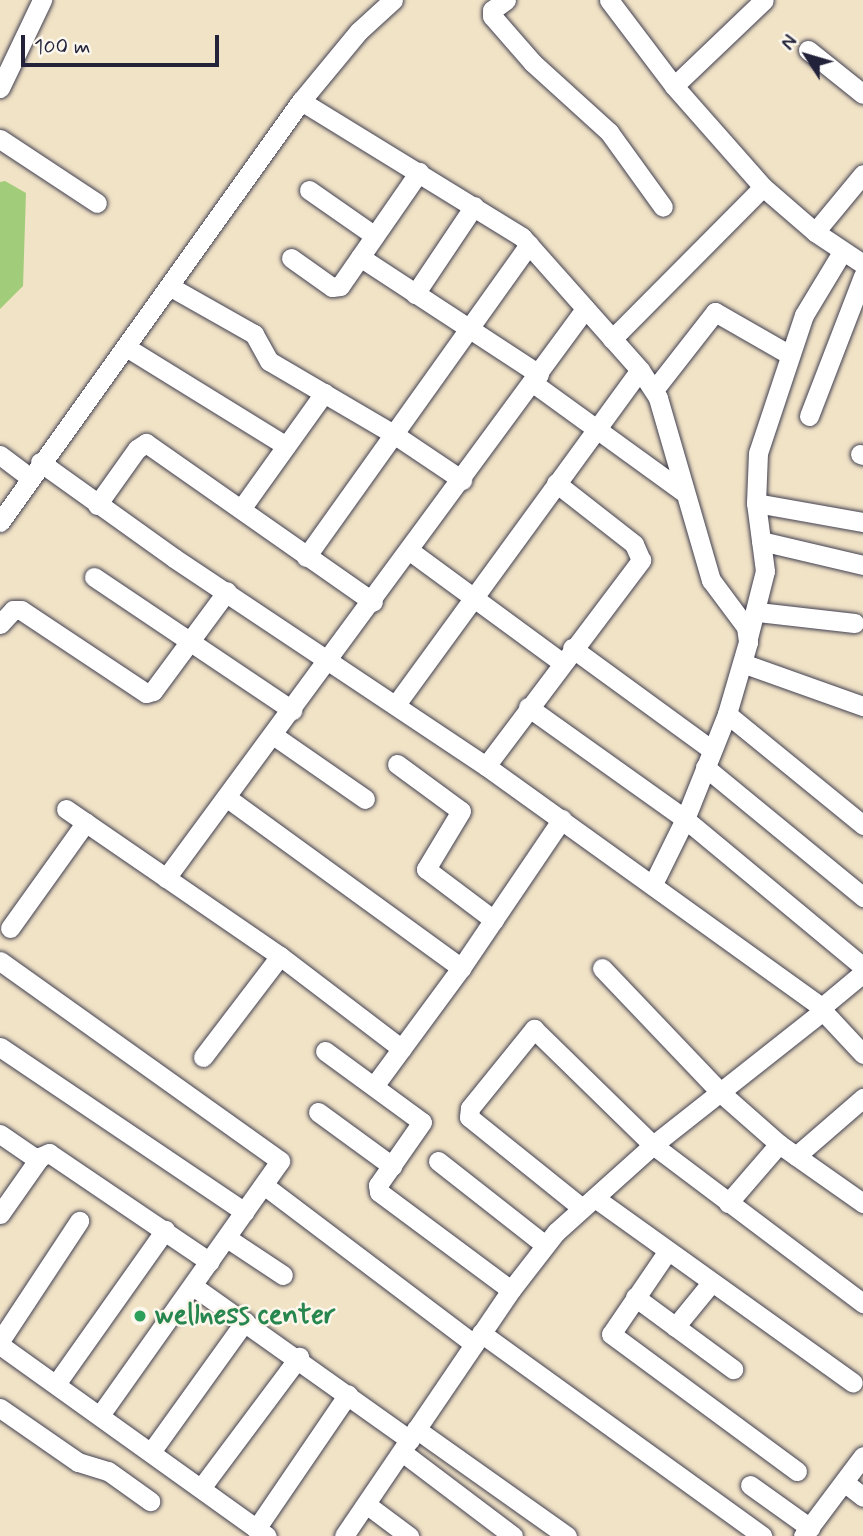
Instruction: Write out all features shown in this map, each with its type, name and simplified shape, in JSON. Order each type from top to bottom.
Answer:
[{"type":"street","points":[[0,88],[42,0]]},
{"type":"street","points":[[0,521],[301,101],[359,32],[393,0]]},
{"type":"street","points":[[506,0],[492,10],[492,16],[533,63],[609,132],[663,207]]},
{"type":"street","points":[[609,0],[674,86],[763,187],[815,232],[863,264]]},
{"type":"street","points":[[674,86],[764,0]]},
{"type":"street","points":[[808,50],[863,94]]},
{"type":"street","points":[[301,101],[474,206],[529,244],[640,370],[654,390],[669,426],[682,491],[711,580],[748,638]]},
{"type":"street","points":[[0,139],[97,202]]},
{"type":"street","points":[[291,258],[337,288],[419,172]]},
{"type":"street","points":[[815,232],[863,174]]},
{"type":"street","points":[[612,339],[763,187]]},
{"type":"street","points":[[309,190],[375,236]]},
{"type":"street","points":[[415,294],[474,206]]},
{"type":"street","points":[[306,558],[396,435],[529,244]]},
{"type":"street","points":[[653,884],[685,819],[745,664],[748,638],[758,612],[765,571],[756,503],[758,453],[804,315],[842,252]]},
{"type":"street","points":[[360,257],[469,328],[536,378],[596,429],[682,491]]},
{"type":"street","points":[[809,416],[863,276]]},
{"type":"street","points":[[169,286],[254,334],[265,358],[396,435],[461,480]]},
{"type":"street","points":[[166,878],[332,658],[584,309]]},
{"type":"street","points":[[654,390],[715,312],[789,355]]},
{"type":"street","points":[[126,347],[286,446]]},
{"type":"street","points":[[397,703],[640,370]]},
{"type":"street","points":[[241,509],[324,393]]},
{"type":"street","points":[[97,505],[137,449],[146,443],[306,558],[373,602]]},
{"type":"street","points":[[0,455],[35,470],[97,505],[397,703],[653,884],[822,1009],[863,1054]]},
{"type":"street","points":[[486,765],[567,655],[636,569],[641,555],[634,544],[556,483]]},
{"type":"street","points":[[756,503],[863,522]]},
{"type":"street","points":[[761,541],[863,565]]},
{"type":"street","points":[[410,551],[474,597],[567,655],[708,759],[863,897]]},
{"type":"street","points":[[94,577],[292,710]]},
{"type":"street","points":[[0,624],[13,610],[21,610],[141,693],[153,691],[227,591]]},
{"type":"street","points":[[758,612],[854,623]]},
{"type":"street","points":[[745,664],[863,706]]},
{"type":"street","points":[[528,707],[685,819],[863,967]]},
{"type":"street","points":[[727,715],[863,825]]},
{"type":"street","points":[[273,735],[365,799]]},
{"type":"street","points":[[397,764],[461,811],[426,869],[494,920]]},
{"type":"street","points":[[226,797],[461,968]]},
{"type":"street","points":[[66,809],[279,956],[402,1049]]},
{"type":"street","points":[[374,1086],[461,968],[562,819]]},
{"type":"street","points":[[10,928],[86,822]]},
{"type":"street","points":[[203,1057],[279,956]]},
{"type":"street","points":[[0,961],[276,1154],[280,1161],[265,1186],[100,1415]]},
{"type":"street","points":[[602,968],[721,1093],[779,1144],[863,1203]]},
{"type":"street","points":[[351,1534],[366,1504],[477,1339],[545,1245],[653,1145],[721,1093],[863,972]]},
{"type":"street","points":[[853,1383],[667,1252],[589,1203],[469,1118],[470,1108],[528,1032],[534,1028],[542,1032],[653,1145],[863,1303]]},
{"type":"street","points":[[0,1047],[245,1212]]},
{"type":"street","points":[[325,1051],[422,1122],[378,1185],[379,1192],[511,1290]]},
{"type":"street","points":[[796,1156],[863,1098]]},
{"type":"street","points":[[318,1112],[392,1166]]},
{"type":"street","points":[[0,1134],[38,1160]]},
{"type":"street","points":[[728,1203],[779,1144]]},
{"type":"street","points":[[0,1214],[38,1160],[49,1153],[210,1262]]},
{"type":"street","points":[[438,1161],[545,1245]]},
{"type":"street","points":[[265,1186],[477,1339],[762,1536]]},
{"type":"street","points":[[79,1221],[0,1343],[261,1532],[348,1394]]},
{"type":"street","points":[[56,1384],[165,1230]]},
{"type":"street","points":[[228,1238],[283,1275]]},
{"type":"street","points":[[667,1252],[611,1329],[614,1337],[797,1471]]},
{"type":"street","points":[[675,1327],[710,1283]]},
{"type":"street","points":[[193,1286],[299,1357],[409,1441],[513,1536]]},
{"type":"street","points":[[635,1297],[733,1369]]},
{"type":"street","points":[[150,1452],[245,1321]]},
{"type":"street","points":[[201,1488],[299,1357]]},
{"type":"street","points":[[0,1408],[78,1462],[108,1471],[150,1501]]},
{"type":"street","points":[[409,1441],[567,1536]]},
{"type":"street","points":[[750,1485],[806,1532],[863,1456]]},
{"type":"street","points":[[844,1482],[863,1497]]},
{"type":"street","points":[[366,1504],[409,1536]]},
{"type":"green space","points":[[5,181],[26,193],[23,286],[0,309],[0,182]]},
{"type":"place","name":"wellness center","points":[[140,1316]]}]
